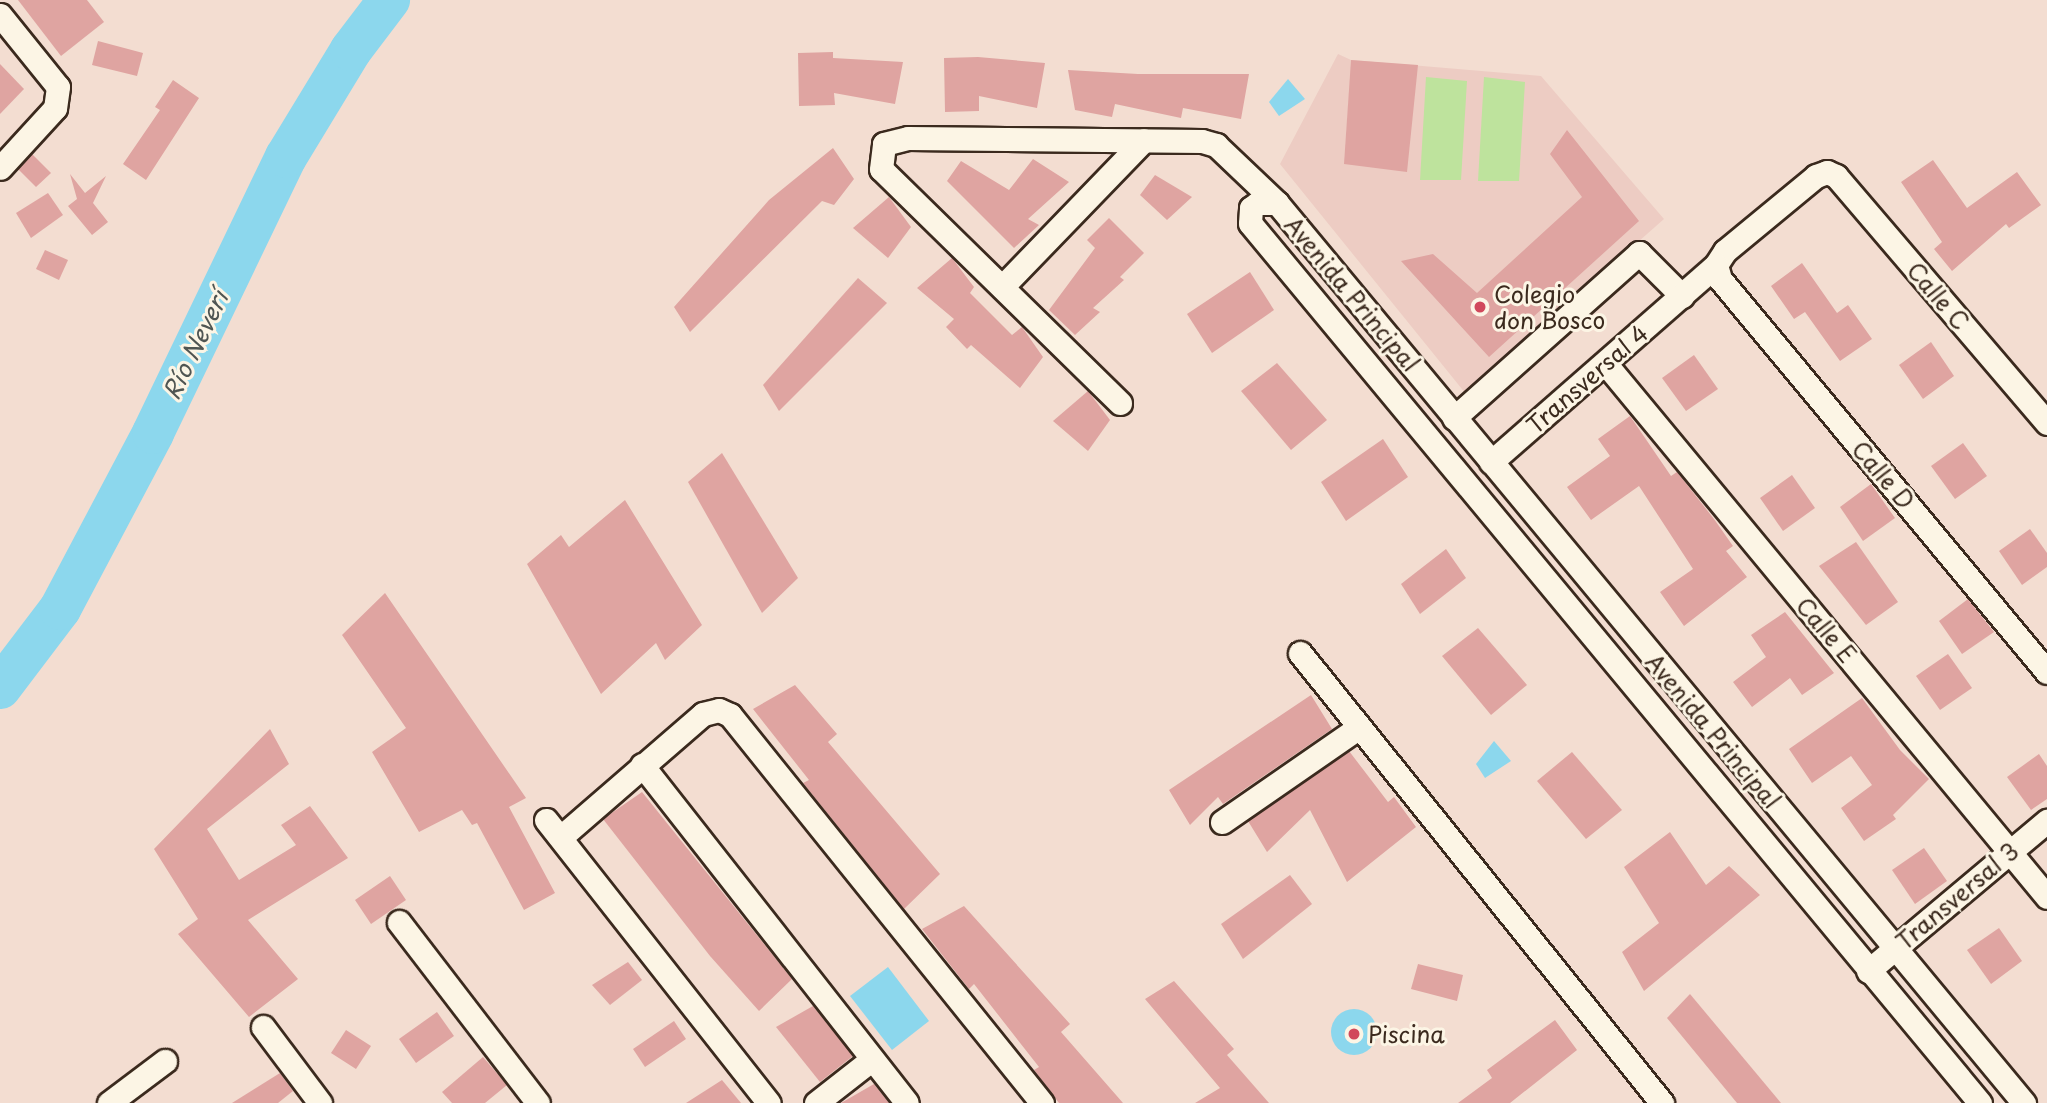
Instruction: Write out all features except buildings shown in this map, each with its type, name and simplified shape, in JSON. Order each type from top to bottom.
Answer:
[{"type":"street","points":[[0,15],[58,88],[55,108],[0,168]]},
{"type":"street","points":[[1121,402],[881,169],[884,144],[908,138],[1144,140],[1216,145],[1277,203]]},
{"type":"street","points":[[1002,286],[1144,140]]},
{"type":"street","name":"Transversal 4","points":[[1491,462],[1682,296],[1718,272],[1724,251],[1816,176],[1827,172]]},
{"type":"street","name":"Calle C","points":[[1827,172],[1836,176],[2047,423]]},
{"type":"street","name":"Avenida Principal","points":[[1980,1103],[1250,223],[1251,208],[1258,202],[1277,203],[2024,1103]]},
{"type":"street","points":[[1454,418],[1639,253],[1682,296]]},
{"type":"street","name":"Calle D","points":[[1718,272],[2047,672]]},
{"type":"street","name":"Calle E","points":[[1605,363],[2047,897]]},
{"type":"street","points":[[1300,653],[1662,1103]]},
{"type":"street","points":[[762,1101],[554,829],[642,765],[703,714],[719,710],[730,715],[1042,1103]]},
{"type":"street","points":[[1222,822],[1359,727]]},
{"type":"street","points":[[642,765],[906,1103]]},
{"type":"street","name":"Transversal 3","points":[[1868,971],[2047,821]]},
{"type":"street","points":[[399,922],[538,1103]]},
{"type":"street","points":[[263,1027],[320,1103]]},
{"type":"street","points":[[110,1103],[166,1060]]},
{"type":"street","points":[[816,1103],[871,1060]]},
{"type":"shaded area","name":"Colegio don Bosco","points":[[1338,54],[1351,60],[1541,76],[1664,219],[1466,394],[1280,164]]},
{"type":"green space","points":[[1426,77],[1467,81],[1461,180],[1420,180]]},
{"type":"green space","points":[[1484,77],[1525,82],[1519,181],[1478,181]]},
{"type":"water","points":[[1288,79],[1305,99],[1279,116],[1269,102]]},
{"type":"water","points":[[1494,741],[1511,761],[1485,778],[1476,764]]},
{"type":"water","points":[[888,967],[929,1021],[892,1050],[850,996]]},
{"type":"water","name":"Piscina","points":[[1354,1009],[1370,1016],[1377,1032],[1370,1048],[1354,1055],[1338,1048],[1331,1032],[1338,1016]]},
{"type":"waterway","name":"Río Neverí","points":[[0,688],[60,609],[153,433],[286,157],[351,50],[389,0]]},
{"type":"place","name":"Colegio don Bosco","points":[[1480,307]]},
{"type":"place","name":"Piscina","points":[[1354,1034]]}]
